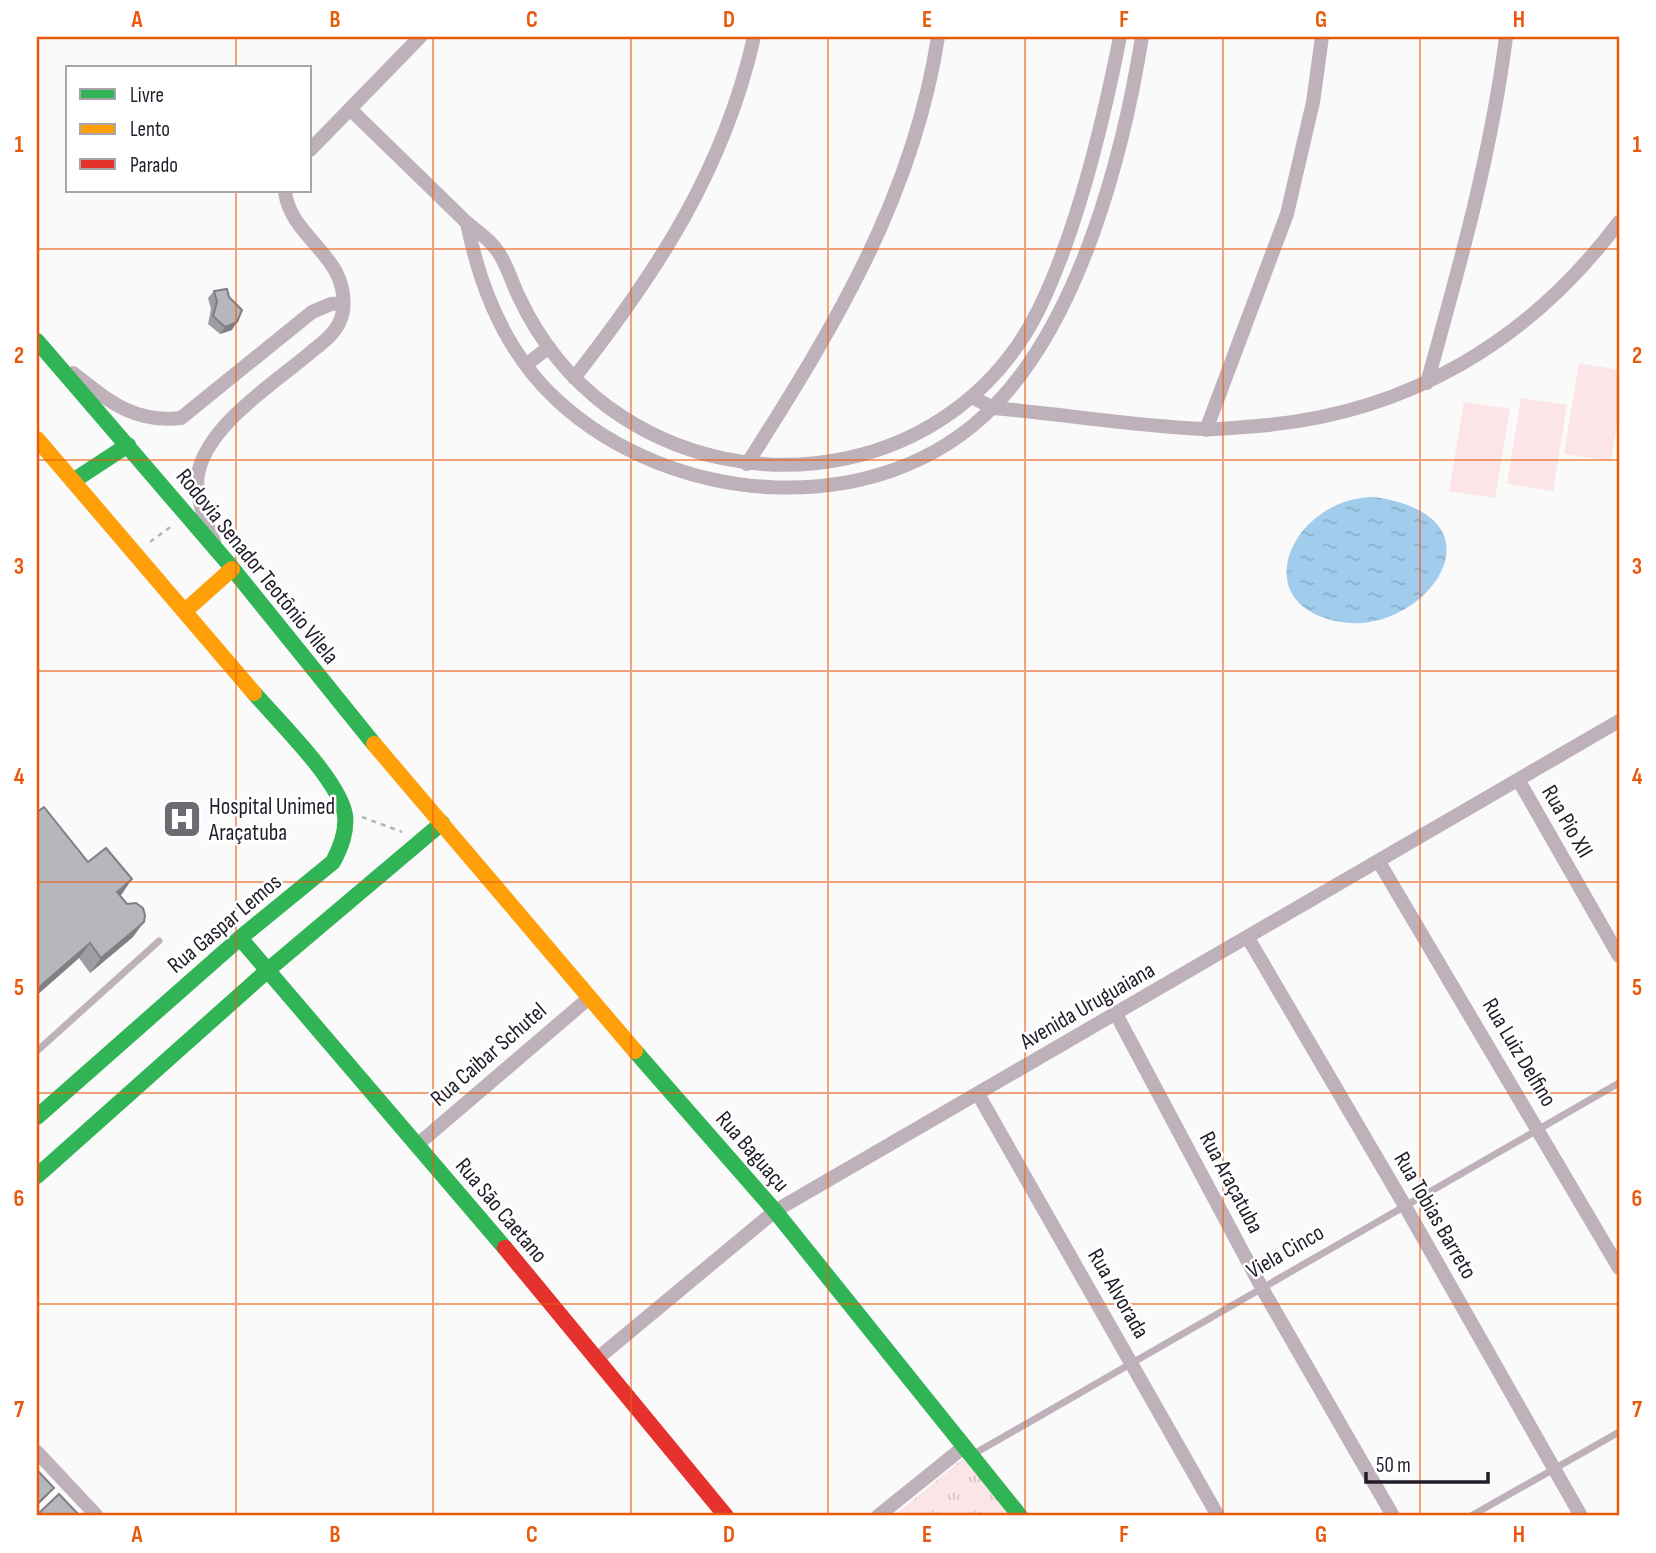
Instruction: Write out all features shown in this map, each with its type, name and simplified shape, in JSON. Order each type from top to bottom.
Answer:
[{"type":"main road","name":"Rodovia Senador Teotônio Vilela","points":[[37,341],[218,552],[442,823]]},
{"type":"main road","points":[[37,439],[133,555],[185,611],[332,784],[346,811]]},
{"type":"main road","points":[[73,481],[128,445]]},
{"type":"main road","points":[[185,611],[232,569]]},
{"type":"main road","name":"Rua Gaspar Lemos","points":[[37,1117],[240,938],[333,862],[343,845],[346,811]]},
{"type":"main road","points":[[37,1176],[268,970],[442,823]]},
{"type":"main road","name":"Rua Baguaçu","points":[[442,823],[589,998],[775,1211],[1020,1516]]},
{"type":"main road","name":"Rua São Caetano","points":[[240,938],[598,1358],[726,1516]]},
{"type":"street","points":[[312,148],[420,37]]},
{"type":"street","points":[[574,378],[643,288],[678,233],[706,180],[748,64],[754,37]]},
{"type":"street","points":[[747,464],[856,283],[913,146],[932,76],[938,37]]},
{"type":"street","points":[[350,109],[498,251],[517,296],[549,347],[574,378],[607,406],[639,428],[691,450],[747,464],[786,467],[825,464],[864,456],[938,420],[972,397],[1019,341],[1038,310],[1088,170],[1107,102],[1120,37]]},
{"type":"street","points":[[467,223],[475,263],[494,312],[526,365],[556,400],[598,433],[683,471],[748,487],[802,488],[854,481],[905,465],[953,440],[993,408],[1027,369],[1053,327],[1083,253],[1118,151],[1132,99],[1142,37]]},
{"type":"street","points":[[1206,430],[1287,214],[1313,102],[1322,37]]},
{"type":"street","points":[[1427,383],[1478,201],[1498,98],[1506,37]]},
{"type":"street","points":[[218,552],[200,503],[198,476],[206,449],[225,425],[332,335],[343,313],[344,288],[340,276],[298,220],[285,192]]},
{"type":"street","points":[[972,397],[993,408],[1206,430],[1308,422],[1384,401],[1461,365],[1531,317],[1592,259],[1619,222]]},
{"type":"street","points":[[50,356],[104,397],[136,416],[158,421],[181,418],[312,312],[331,304],[343,303]]},
{"type":"street","points":[[526,365],[549,347]]},
{"type":"street","points":[[683,471],[691,450]]},
{"type":"street","name":"Avenida Uruguaiana","points":[[598,1358],[775,1211],[1619,721]]},
{"type":"street","name":"Rua Pio XII","points":[[1519,780],[1619,956]]},
{"type":"street","name":"Rua Luiz Delfino","points":[[1379,862],[1540,1129],[1619,1268]]},
{"type":"street","name":"Rua Tobias Barreto","points":[[1248,938],[1405,1206],[1581,1516]]},
{"type":"street","name":"Rua Caibar Schutel","points":[[416,1145],[589,998]]},
{"type":"street","name":"Rua Araçatuba","points":[[1116,1014],[1263,1290],[1393,1516]]},
{"type":"street","name":"Rua Alvorada","points":[[978,1094],[1218,1516]]},
{"type":"street","name":"Viela Cinco","points":[[878,1516],[968,1451]]},
{"type":"street","points":[[37,1452],[97,1516]]},
{"type":"lane","points":[[37,1051],[159,941]]},
{"type":"lane","name":"Viela Cinco","points":[[968,1451],[1263,1290],[1619,1083]]},
{"type":"lane","points":[[1471,1516],[1619,1432]]},
{"type":"path","points":[[133,555],[186,514]]},
{"type":"path","points":[[346,811],[421,840]]},
{"type":"green space","points":[[1579,363],[1619,370],[1619,412],[1611,461],[1564,454]]},
{"type":"green space","points":[[1521,398],[1567,405],[1553,491],[1507,484]]},
{"type":"green space","points":[[1464,402],[1510,409],[1495,498],[1449,491]]},
{"type":"green space","points":[[965,1457],[1011,1516],[894,1516]]},
{"type":"water","points":[[1374,497],[1416,509],[1439,527],[1447,549],[1441,572],[1425,594],[1401,611],[1372,621],[1341,622],[1311,612],[1293,595],[1287,575],[1290,553],[1302,532],[1321,514],[1345,502]]},
{"type":"building","points":[[227,289],[229,297],[242,310],[237,322],[225,327],[213,316],[217,302],[214,291]]},
{"type":"building","points":[[44,807],[88,862],[106,848],[132,879],[117,892],[127,904],[136,903],[143,908],[145,915],[144,922],[101,958],[90,943],[37,989],[37,812]]},
{"type":"building","points":[[37,1470],[54,1488],[37,1504]]},
{"type":"building","points":[[59,1494],[80,1516],[37,1516],[37,1515]]},
{"type":"traffic: fast","points":[[37,341],[228,563],[374,744]]},
{"type":"traffic: fast","points":[[73,481],[128,445]]},
{"type":"traffic: fast","points":[[37,1117],[240,938],[333,862],[345,827],[345,815],[340,801],[332,785],[307,752],[254,693]]},
{"type":"traffic: fast","points":[[37,1176],[268,970],[442,823]]},
{"type":"traffic: fast","points":[[240,938],[505,1248]]},
{"type":"traffic: fast","points":[[635,1051],[775,1211],[1020,1516]]},
{"type":"traffic: slow","points":[[37,439],[254,693]]},
{"type":"traffic: slow","points":[[185,611],[232,569]]},
{"type":"traffic: slow","points":[[374,744],[635,1051]]},
{"type":"traffic: jam","points":[[505,1248],[726,1516]]},
{"type":"place","name":"Hospital Unimed Araçatuba","points":[[182,819]]}]
